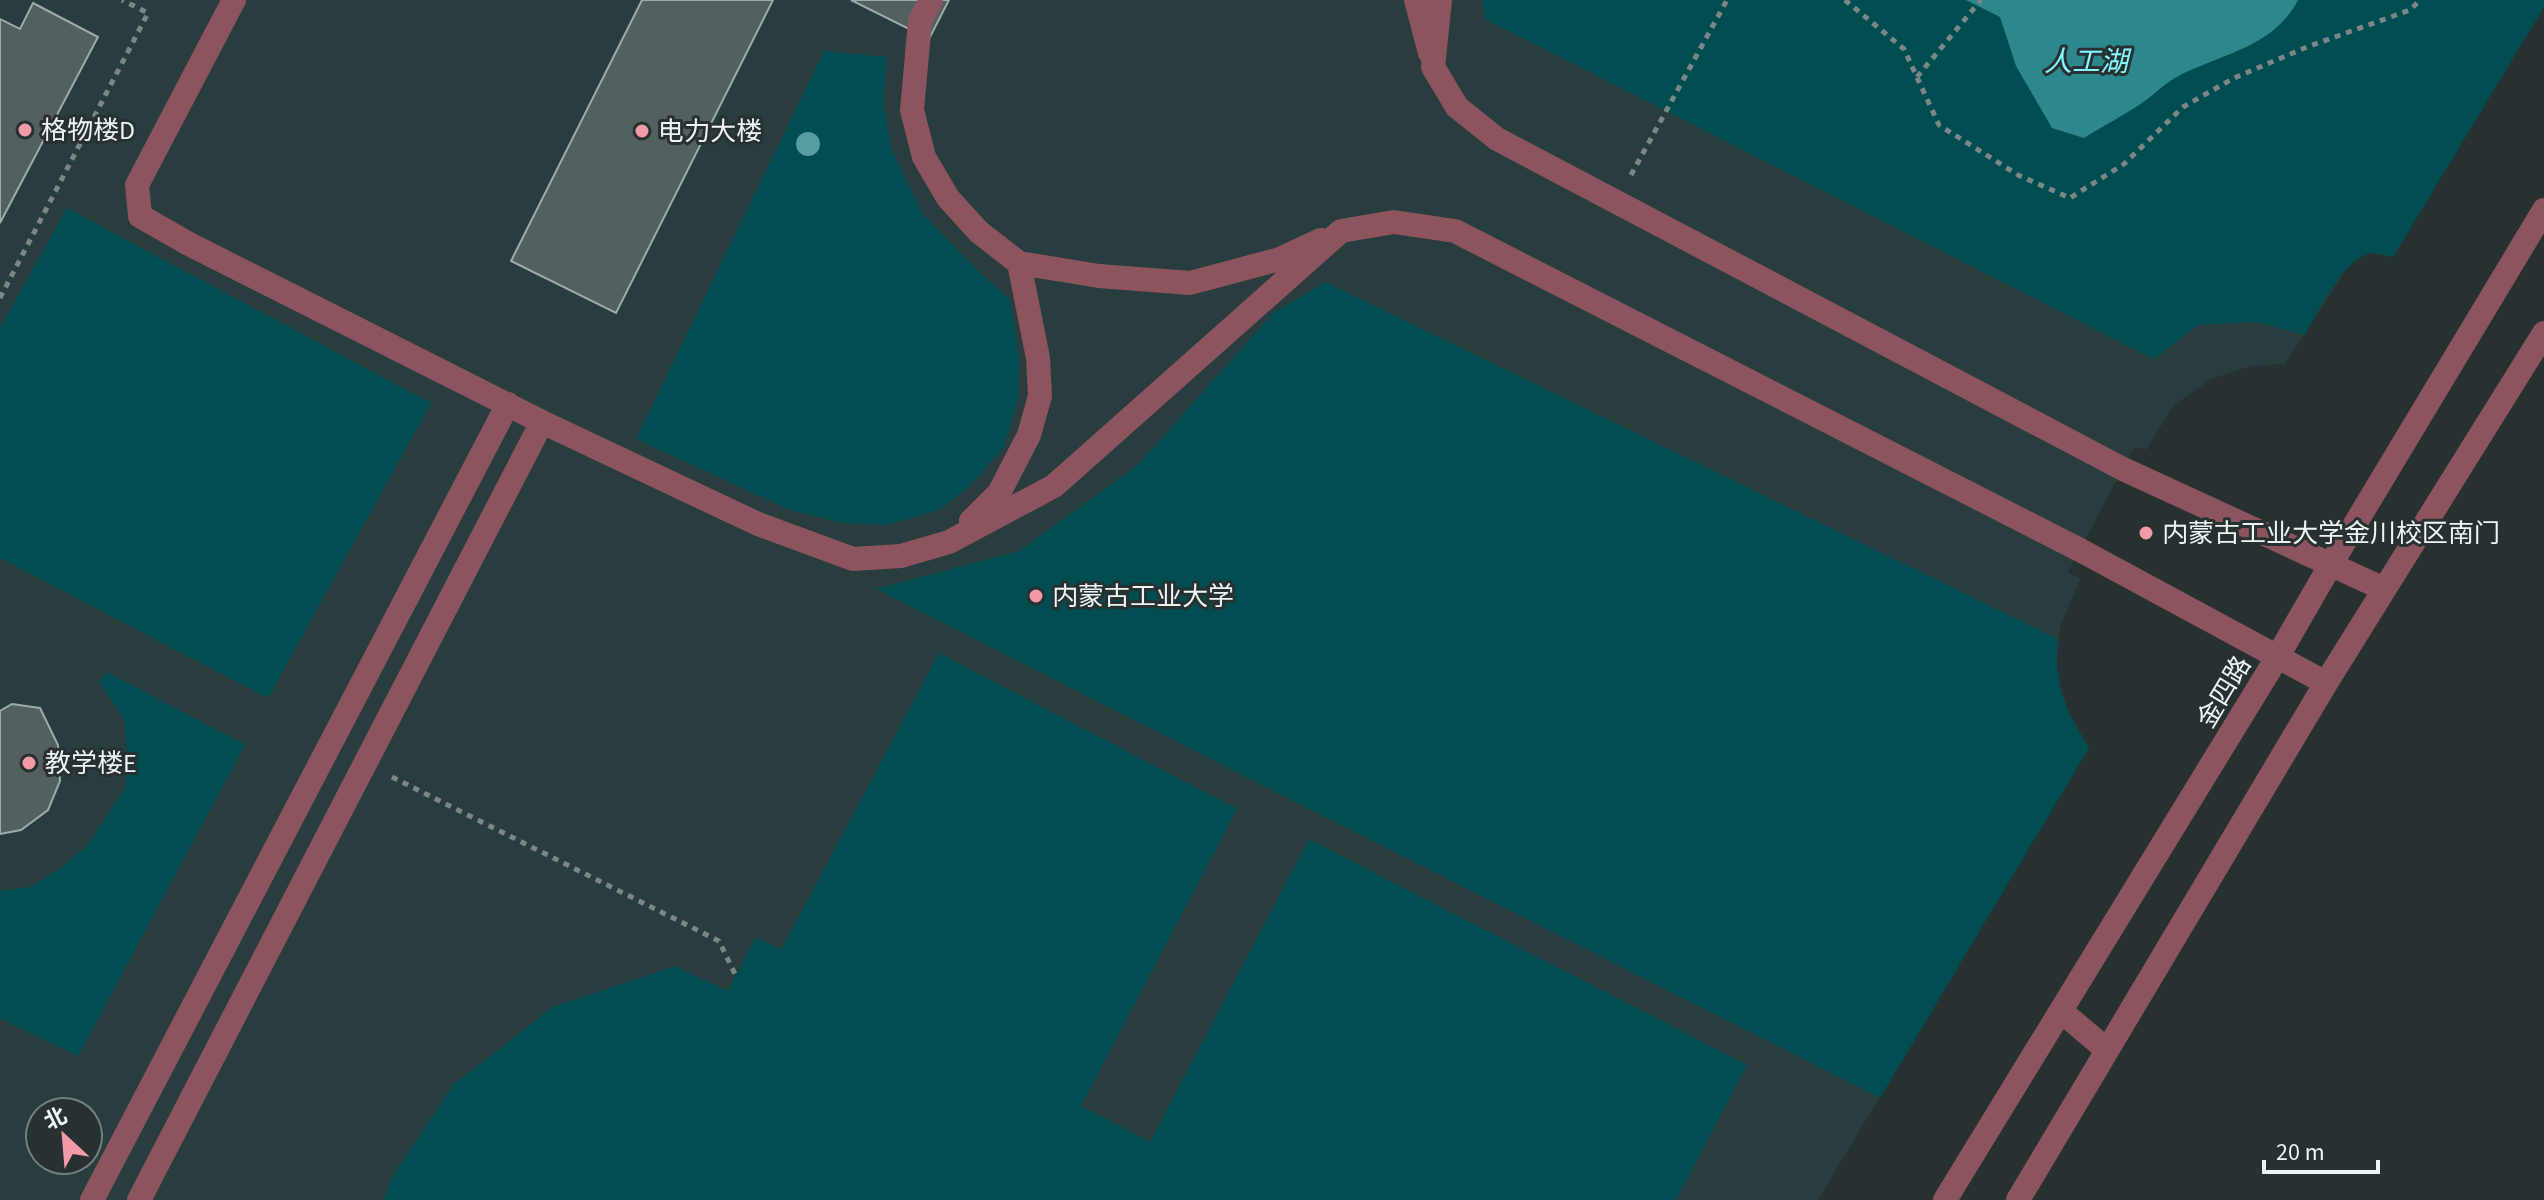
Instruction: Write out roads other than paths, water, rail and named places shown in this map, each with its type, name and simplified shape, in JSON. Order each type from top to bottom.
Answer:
[{"type":"street","points":[[234,0],[137,185],[140,216],[189,244],[542,422],[758,524],[853,559],[901,556],[949,542],[1054,486],[1341,231]]},
{"type":"street","points":[[931,0],[920,21],[912,110],[924,157],[948,198],[979,232],[1019,263],[1099,276],[1190,283],[1280,259],[1341,231],[1394,222],[1455,231],[2080,550],[2326,683]]},
{"type":"street","points":[[1416,0],[1433,67],[1457,107],[1497,139],[1615,204],[2123,469],[2384,589]]},
{"type":"street","points":[[1433,67],[1440,0]]},
{"type":"street","name":"金四路","points":[[1945,1200],[2278,656],[2544,210]]},
{"type":"street","points":[[949,542],[999,493],[1029,435],[1040,396],[1038,358],[1019,263]]},
{"type":"street","points":[[2018,1200],[2326,683],[2544,333]]},
{"type":"street","points":[[92,1200],[508,404]]},
{"type":"street","points":[[139,1200],[542,422]]},
{"type":"street","points":[[2062,1012],[2107,1050]]},
{"type":"water","name":"人工湖","points":[[1966,0],[2298,0],[2288,16],[2262,38],[2177,77],[2135,108],[2084,138],[2052,128],[2016,66],[2000,17]]},
{"type":"place","name":"格物楼D","points":[[25,130]]},
{"type":"place","name":"电力大楼","points":[[642,131]]},
{"type":"place","name":"内蒙古工业大学金川校区南门","points":[[2146,533]]},
{"type":"place","name":"内蒙古工业大学","points":[[1036,596]]},
{"type":"place","name":"教学楼E","points":[[29,763]]}]
